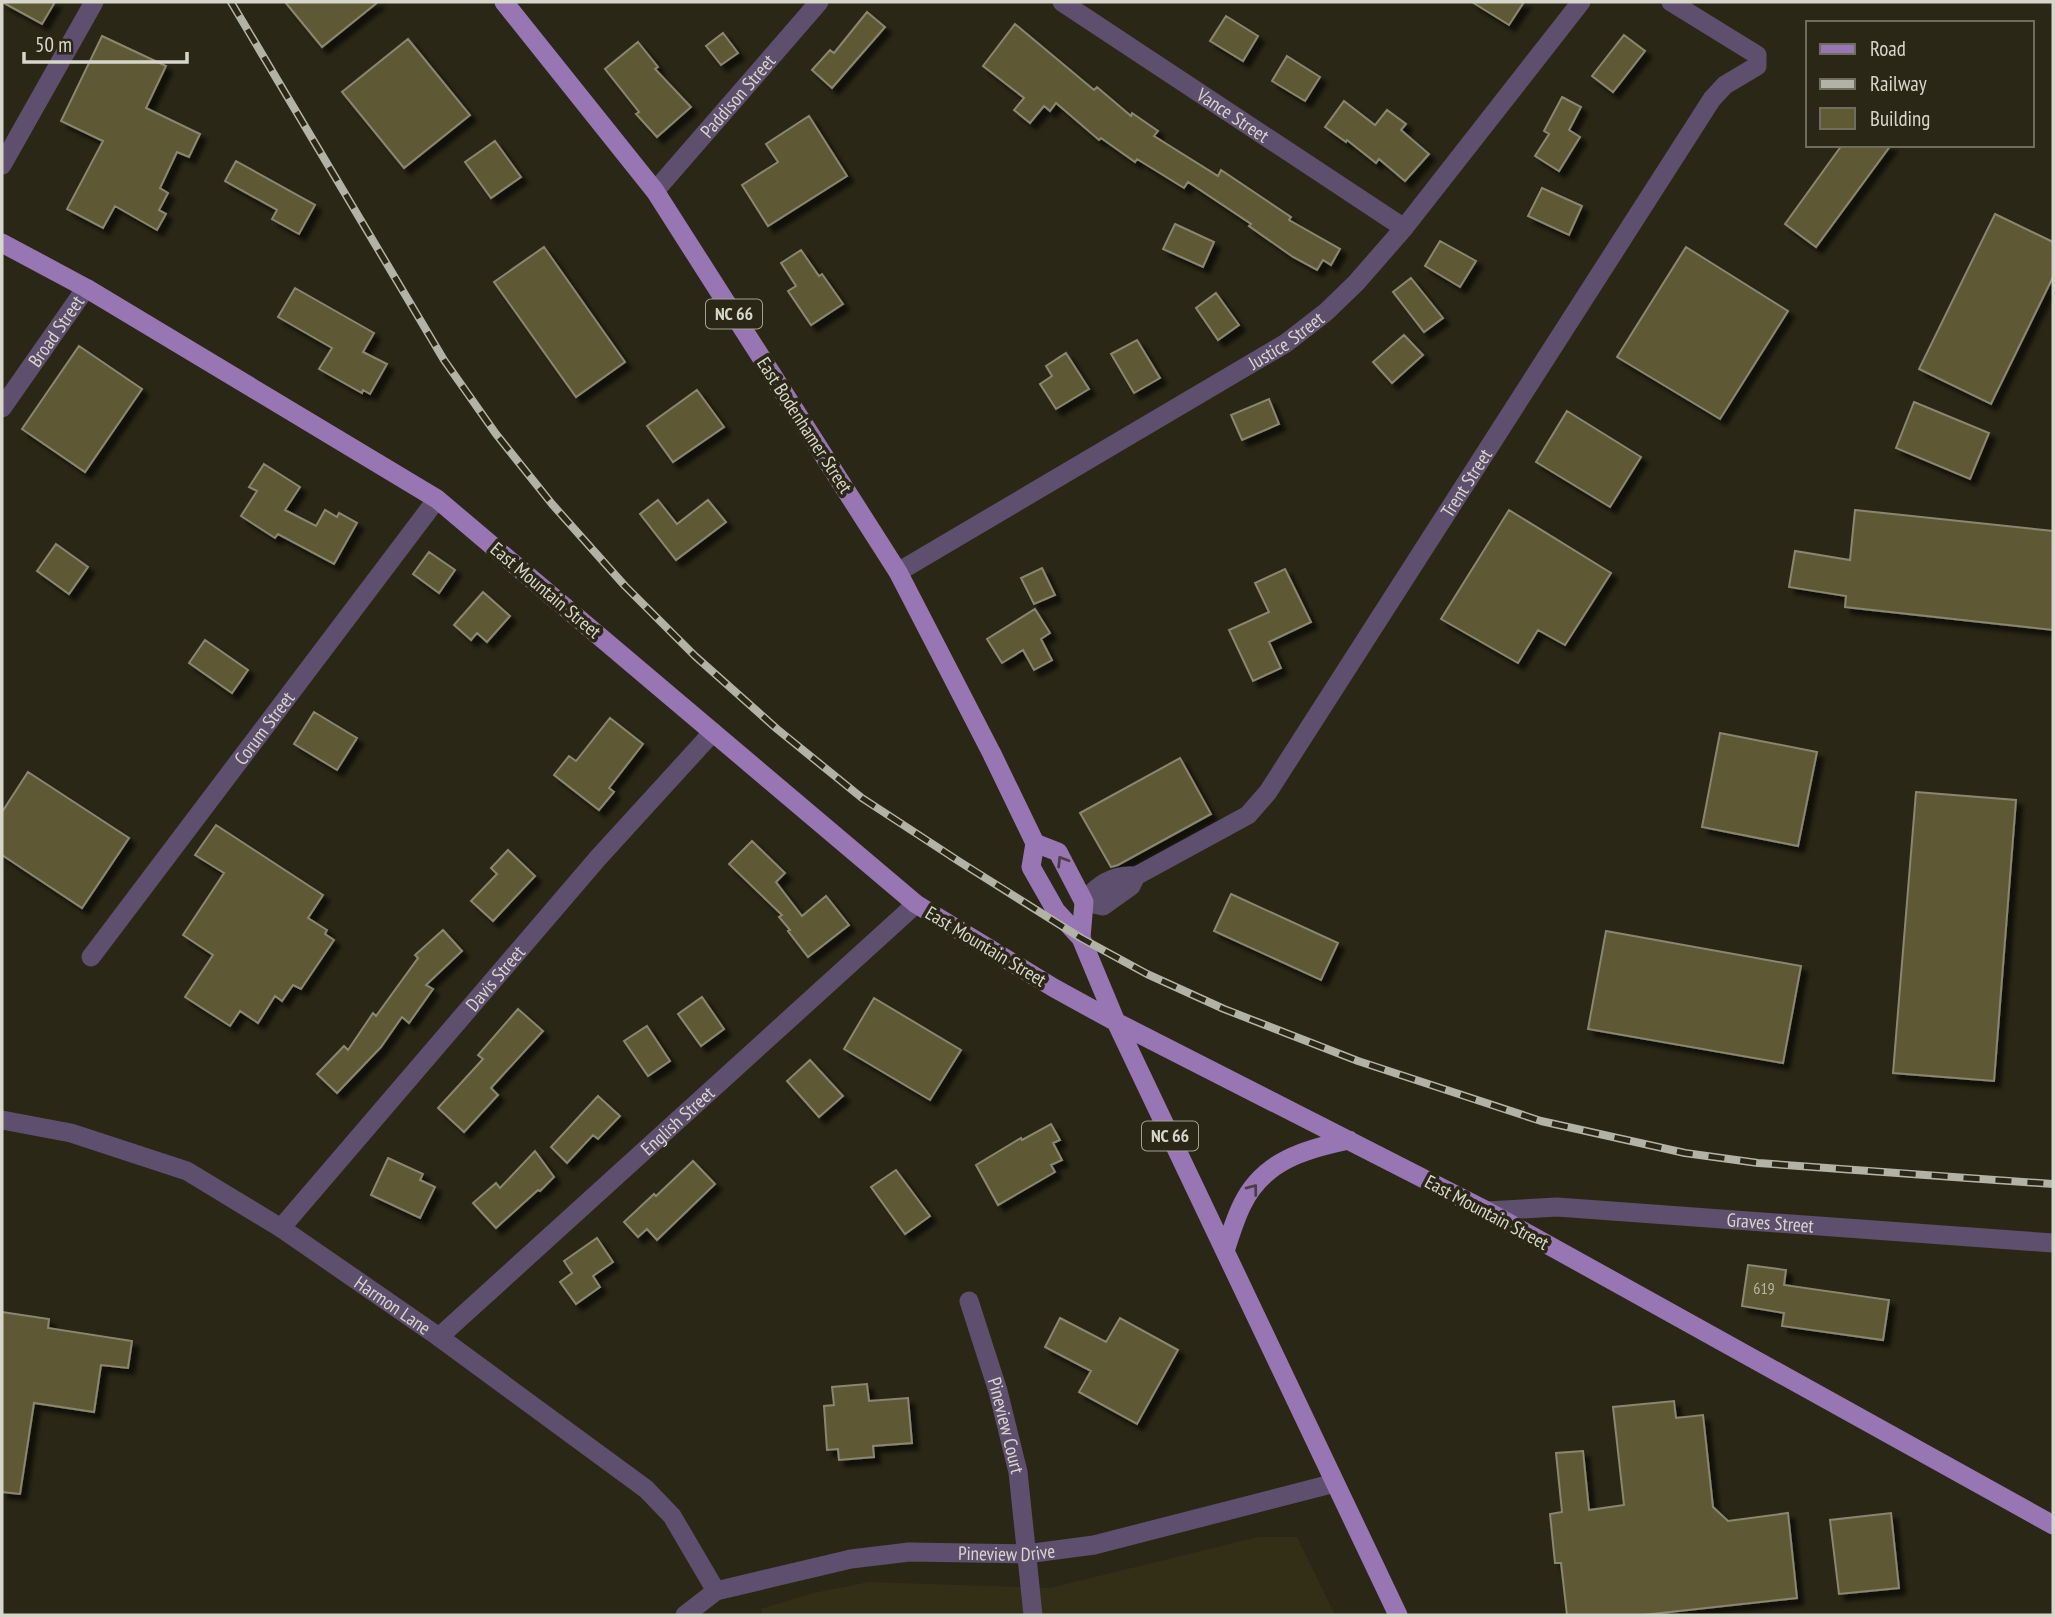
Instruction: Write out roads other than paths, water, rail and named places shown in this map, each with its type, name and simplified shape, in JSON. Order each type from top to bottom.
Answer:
[{"type":"main road","name":"East Bodenhamer Street","points":[[504,2],[655,191],[898,572],[1035,843],[1031,867],[1056,911],[1081,938],[1116,1022]]},
{"type":"main road","name":"East Mountain Street","points":[[2,243],[86,288],[436,499],[916,904],[1054,988],[1116,1022],[1487,1211],[2053,1525]]},
{"type":"main road","points":[[1035,843],[1058,852],[1084,902]]},
{"type":"main road","name":"East Bodenhamer Street","points":[[1081,938],[1084,902]]},
{"type":"main road","name":"NC 66","points":[[1116,1022],[1398,1615]]},
{"type":"main road","points":[[1224,1251],[1242,1203],[1254,1185],[1270,1170],[1289,1157],[1312,1148],[1349,1140]]},
{"type":"street","points":[[2,164],[94,2]]},
{"type":"street","name":"Paddison Street","points":[[655,191],[819,2]]},
{"type":"street","name":"Vance Street","points":[[1062,2],[1404,228]]},
{"type":"street","name":"Justice Street","points":[[898,572],[1286,343],[1326,312],[1356,283],[1404,228],[1581,2]]},
{"type":"street","name":"Trent Street","points":[[1084,902],[1103,906],[1131,886],[1136,876],[1248,815],[1268,792],[1712,99],[1725,85],[1757,66],[1757,55],[1671,2]]},
{"type":"street","name":"Broad Street","points":[[2,408],[86,288]]},
{"type":"street","name":"Corum Street","points":[[91,957],[436,499]]},
{"type":"street","name":"Davis Street","points":[[281,1228],[598,858],[713,732]]},
{"type":"street","name":"English Street","points":[[439,1337],[916,904]]},
{"type":"street","name":"Harmon Lane","points":[[2,1120],[71,1133],[187,1171],[281,1228],[439,1337],[646,1489],[672,1516],[716,1591]]},
{"type":"street","name":"Graves Street","points":[[1487,1211],[1557,1208],[2053,1243]]},
{"type":"street","name":"Pineview Court","points":[[969,1301],[998,1391],[1018,1472],[1033,1615]]},
{"type":"street","name":"Pineview Drive","points":[[685,1615],[716,1591],[851,1559],[909,1552],[1026,1554],[1094,1545],[1335,1483]]},
{"type":"railway","points":[[231,2],[444,360],[496,434],[552,504],[625,586],[695,656],[777,729],[862,798],[960,862],[1081,938],[1147,974],[1224,1009],[1358,1061],[1541,1121],[1685,1153],[1758,1163],[2053,1184]]}]
